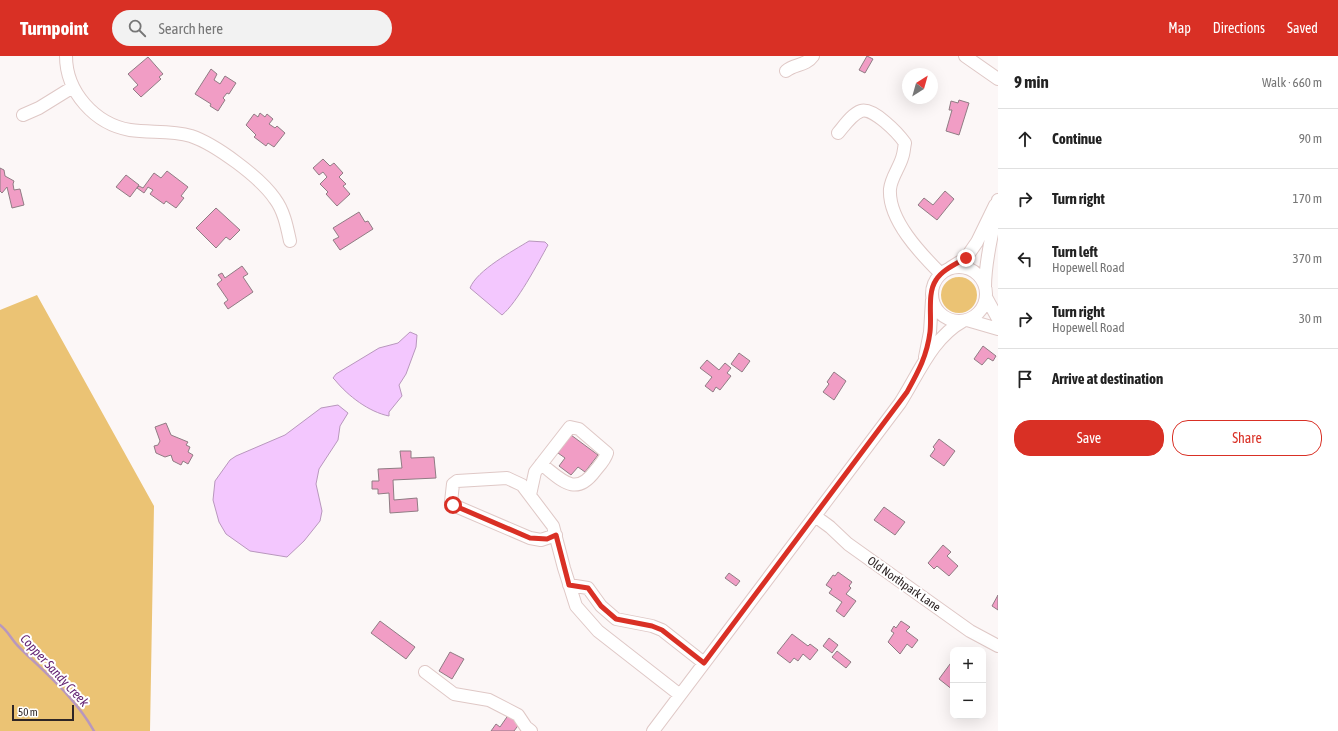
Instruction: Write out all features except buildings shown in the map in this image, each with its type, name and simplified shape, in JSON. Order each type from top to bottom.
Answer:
[{"type":"street","points":[[66,56],[67,70],[73,87],[84,103],[93,112],[114,125],[130,130],[177,133],[189,136],[212,145],[226,154],[267,189],[275,198],[281,209],[290,241]]},
{"type":"street","points":[[786,71],[790,67],[799,66],[813,56]]},
{"type":"street","points":[[965,56],[998,79]]},
{"type":"street","points":[[23,116],[73,87]]},
{"type":"street","points":[[838,133],[853,116],[861,111],[871,112],[899,135],[905,143],[903,156],[890,188],[892,203],[900,222],[912,242],[945,271]]},
{"type":"street","points":[[923,362],[930,332],[932,288],[936,280],[945,271],[966,258],[977,242],[998,200]]},
{"type":"street","points":[[652,731],[900,403],[923,362],[952,327],[980,311],[985,292],[985,265],[998,200]]},
{"type":"street","points":[[945,271],[958,267],[975,273],[981,280],[998,319]]},
{"type":"street","points":[[932,297],[934,305],[946,318],[965,320],[998,329]]},
{"type":"street","points":[[530,495],[538,468],[570,427],[579,429],[607,453],[587,482],[577,485],[567,484],[538,468],[507,478],[455,481],[451,502],[453,505],[530,538],[547,539],[556,535]]},
{"type":"street","points":[[507,478],[522,485],[553,526],[576,606],[598,631],[680,695]]},
{"type":"street","name":"Old Northpark Lane","points":[[815,516],[830,527],[848,544],[925,599],[980,637],[998,646]]},
{"type":"street","points":[[569,585],[588,588],[608,613],[621,621],[652,626],[669,634],[704,663]]},
{"type":"street","points":[[425,672],[454,694],[489,700],[518,715],[527,730]]},
{"type":"shaded area","points":[[529,241],[545,242],[548,245],[521,292],[502,315],[470,288],[480,274]]},
{"type":"shaded area","points":[[963,277],[972,282],[976,288],[976,302],[972,308],[963,313],[955,313],[946,308],[942,302],[941,291],[946,282],[952,278]]},
{"type":"shaded area","points":[[37,295],[154,506],[150,731],[0,731],[0,310]]},
{"type":"shaded area","points":[[410,332],[417,335],[416,347],[406,374],[399,385],[402,396],[389,412],[389,416],[374,411],[359,402],[346,392],[333,378],[336,374],[379,348],[398,343]]},
{"type":"shaded area","points":[[338,405],[348,413],[340,426],[338,440],[319,469],[316,484],[322,511],[320,521],[304,541],[287,557],[250,551],[226,534],[219,522],[213,500],[215,481],[230,460],[285,435],[321,408]]},
{"type":"waterway","name":"Copper Sandy Creek","points":[[0,625],[18,646],[69,696],[94,731]]},
{"type":"route","points":[[453,505],[530,538],[541,540],[556,535],[569,585],[580,585],[588,588],[601,606],[608,613],[621,621],[652,626],[669,634],[683,648],[704,663],[900,403],[923,362],[927,350],[930,332],[932,288],[941,274],[966,258]]}]
